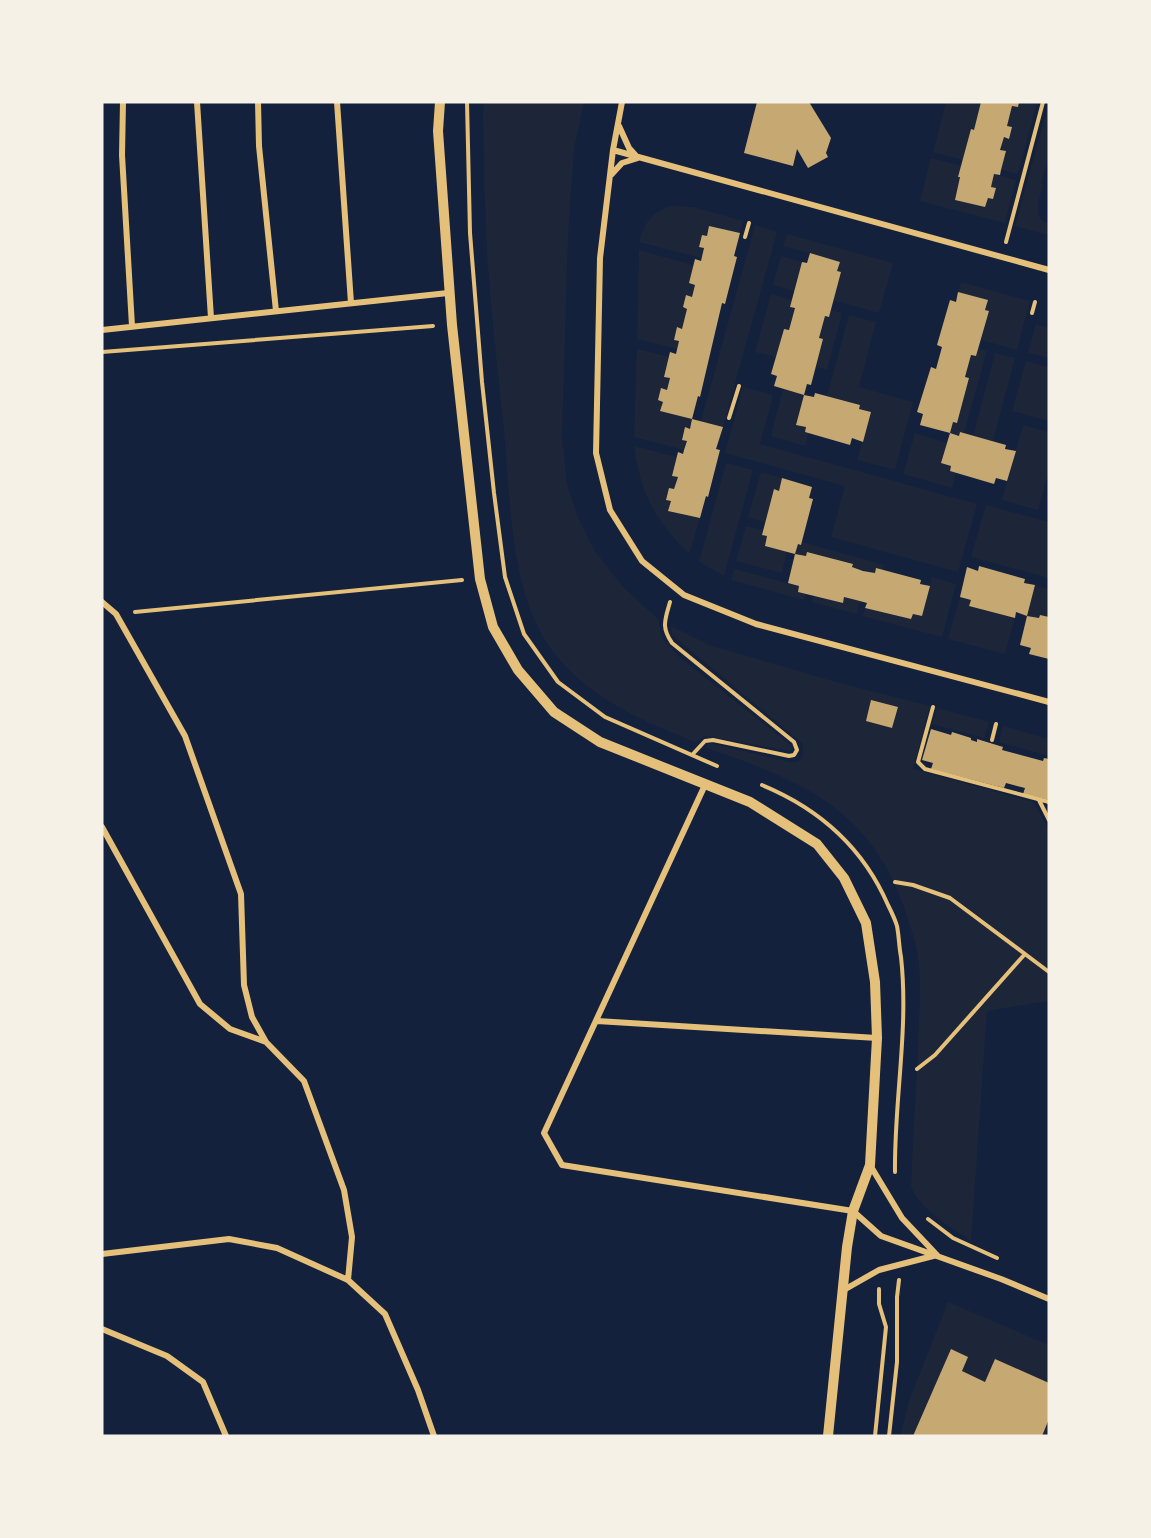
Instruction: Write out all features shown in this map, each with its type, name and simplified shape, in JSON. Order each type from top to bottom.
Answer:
[{"type":"street","points":[[123,102],[122,154],[132,326]]},
{"type":"street","points":[[197,102],[211,318]]},
{"type":"street","points":[[258,102],[259,146],[276,311]]},
{"type":"street","points":[[337,102],[351,303]]},
{"type":"street","points":[[440,102],[438,131],[448,293],[480,579],[493,627],[518,670],[554,712],[600,742],[750,802],[817,844],[844,878],[866,923],[875,982],[877,1038],[870,1165],[853,1211],[847,1247],[828,1436]]},
{"type":"street","points":[[622,102],[613,150],[600,258],[596,453],[610,510],[642,561],[684,595],[756,624],[1049,702]]},
{"type":"street","points":[[618,125],[629,148],[638,158]]},
{"type":"street","points":[[613,150],[1049,270]]},
{"type":"street","points":[[610,176],[622,163],[638,158]]},
{"type":"street","points":[[102,330],[448,293]]},
{"type":"street","points":[[102,602],[116,614],[185,736],[242,894],[244,985],[252,1017],[266,1042],[304,1081],[344,1190],[352,1237],[348,1280]]},
{"type":"street","points":[[705,785],[544,1132],[562,1165],[853,1211],[881,1236],[1001,1278],[1049,1299]]},
{"type":"street","points":[[102,827],[200,1004],[230,1029],[266,1042]]},
{"type":"street","points":[[597,1021],[877,1038]]},
{"type":"street","points":[[870,1165],[902,1218],[938,1255]]},
{"type":"street","points":[[102,1254],[229,1239],[277,1248],[348,1280],[385,1314],[418,1390],[434,1436]]},
{"type":"street","points":[[842,1292],[879,1270],[938,1255]]},
{"type":"street","points":[[102,1329],[167,1356],[202,1382],[226,1436]]},
{"type":"path","points":[[1002,257],[1043,102]]},
{"type":"path","points":[[745,237],[749,223]]},
{"type":"path","points":[[1032,313],[1035,302]]},
{"type":"path","points":[[102,352],[452,325]]},
{"type":"path","points":[[729,418],[739,386]]},
{"type":"path","points":[[116,614],[480,579]]},
{"type":"path","points":[[664,626],[672,643],[794,742],[797,750],[794,755],[789,756],[713,740],[705,741],[676,773]]},
{"type":"path","points":[[933,707],[918,762],[925,769],[1049,802]]},
{"type":"path","points":[[992,740],[996,724]]},
{"type":"path","points":[[1038,799],[1049,820]]},
{"type":"path","points":[[895,882],[913,885],[950,898],[1049,972]]},
{"type":"path","points":[[917,1069],[935,1056],[1025,954]]},
{"type":"path","points":[[920,1213],[953,1238],[1006,1262]]},
{"type":"path","points":[[875,1436],[886,1327]]},
{"type":"shaded area","points":[[484,102],[584,102],[574,149],[568,234],[562,437],[567,484],[577,515],[594,550],[623,587],[658,619],[662,638],[678,656],[792,746],[791,751],[705,736],[695,742],[634,715],[596,693],[563,664],[536,623],[519,571],[511,513],[487,256]]},
{"type":"shaded area","points":[[946,102],[981,102],[963,160],[933,152]]},
{"type":"shaded area","points":[[1019,102],[1037,102],[1018,174],[1001,170],[1006,152],[1000,150],[1004,137],[1009,139],[1012,128],[1007,126],[1012,106],[1018,107]]},
{"type":"shaded area","points":[[1049,102],[1049,155],[1041,184],[1043,185],[1038,213],[1043,221],[1049,224],[1049,235],[1015,226]]},
{"type":"shaded area","points":[[931,158],[962,166],[955,200],[985,207],[988,198],[993,199],[996,189],[991,187],[994,174],[1016,180],[1005,223],[920,201]]},
{"type":"shaded area","points":[[670,206],[693,207],[743,221],[740,233],[709,226],[707,236],[702,235],[699,246],[704,248],[701,258],[639,242],[649,220]]},
{"type":"shaded area","points":[[755,225],[777,232],[723,427],[701,421]]},
{"type":"shaded area","points":[[787,234],[893,263],[879,313],[833,300],[841,272],[837,271],[840,261],[783,246]]},
{"type":"shaded area","points":[[639,250],[693,265],[689,283],[695,285],[692,297],[687,295],[687,309],[682,329],[677,328],[674,340],[679,341],[677,349],[637,339]]},
{"type":"shaded area","points":[[781,256],[802,262],[794,291],[773,285]]},
{"type":"shaded area","points":[[961,282],[1030,301],[1017,350],[981,340],[989,311],[985,310],[988,301],[958,292]]},
{"type":"shaded area","points":[[771,294],[792,300],[790,307],[795,308],[789,330],[783,330],[776,357],[755,352]]},
{"type":"shaded area","points":[[831,310],[842,313],[827,370],[816,367],[823,340],[819,338],[825,316],[829,317]]},
{"type":"shaded area","points":[[849,315],[876,322],[859,387],[913,402],[895,470],[857,460],[870,412],[859,409],[860,405],[827,396]]},
{"type":"shaded area","points":[[1036,324],[1049,328],[1049,358],[1028,353]]},
{"type":"shaded area","points":[[979,348],[987,351],[964,433],[960,432],[959,436],[950,433],[953,422],[957,423],[969,378],[965,377],[971,355],[976,356]]},
{"type":"shaded area","points":[[637,349],[669,357],[664,376],[670,378],[667,390],[662,388],[661,410],[692,419],[690,429],[685,428],[682,439],[687,441],[684,450],[634,437]]},
{"type":"shaded area","points":[[995,353],[1015,358],[993,441],[973,436]]},
{"type":"shaded area","points":[[1026,361],[1049,367],[1049,421],[1012,411]]},
{"type":"shaded area","points":[[743,387],[773,395],[760,444],[977,504],[958,572],[831,537],[845,486],[725,453]]},
{"type":"shaded area","points":[[783,389],[804,395],[796,424],[806,427],[805,432],[809,433],[805,446],[771,436]]},
{"type":"shaded area","points":[[1023,425],[1049,432],[1049,471],[1038,510],[1002,500]]},
{"type":"shaded area","points":[[915,433],[947,443],[941,463],[951,466],[950,471],[956,472],[952,488],[903,474]]},
{"type":"shaded area","points":[[634,446],[676,457],[672,476],[678,477],[667,500],[671,501],[669,511],[700,518],[689,554],[651,506],[641,479]]},
{"type":"shaded area","points":[[726,463],[753,470],[724,576],[699,562]]},
{"type":"shaded area","points":[[761,472],[782,478],[779,491],[774,490],[765,522],[748,517]]},
{"type":"shaded area","points":[[986,505],[1049,522],[1049,578],[971,557]]},
{"type":"shaded area","points":[[746,526],[763,530],[767,536],[765,546],[787,551],[782,573],[736,561]]},
{"type":"shaded area","points":[[802,542],[884,565],[883,571],[876,568],[875,573],[852,567],[853,564],[808,552],[806,556],[795,554],[798,544]]},
{"type":"shaded area","points":[[734,569],[799,586],[798,592],[806,593],[804,600],[731,580]]},
{"type":"shaded area","points":[[932,577],[956,584],[942,637],[863,616],[865,608],[911,619],[913,614],[922,616]]},
{"type":"shaded area","points":[[1035,585],[1049,589],[1049,617],[1027,616]]},
{"type":"shaded area","points":[[814,595],[843,603],[844,597],[860,601],[857,614],[812,602]]},
{"type":"shaded area","points":[[960,597],[971,600],[969,606],[1015,618],[1005,654],[948,639]]},
{"type":"shaded area","points":[[671,626],[709,645],[836,682],[930,706],[913,769],[1033,802],[1049,830],[1049,1001],[987,1011],[971,1241],[928,1210],[920,1202],[911,1186],[919,970],[913,934],[892,879],[871,844],[858,829],[827,802],[784,778],[707,748],[709,743],[790,762],[798,762],[803,751],[802,743],[672,635]]},
{"type":"shaded area","points":[[937,708],[989,722],[984,738],[932,724]]},
{"type":"shaded area","points":[[1003,726],[1049,739],[1049,756],[999,742]]},
{"type":"shaded area","points":[[948,1302],[1049,1345],[1049,1436],[900,1436],[910,1398]]},
{"type":"building","points":[[757,102],[809,102],[831,138],[826,153],[828,157],[808,168],[797,149],[793,166],[744,153]]},
{"type":"building","points":[[981,102],[1019,102],[1018,107],[1012,106],[1007,126],[1012,127],[1009,139],[1004,137],[1000,150],[1006,151],[1000,175],[994,174],[991,187],[996,188],[993,199],[988,198],[985,207],[955,200],[960,177],[958,177]]},
{"type":"building","points":[[709,226],[740,233],[734,256],[737,257],[725,304],[722,303],[700,397],[698,396],[692,419],[660,411],[663,402],[658,400],[661,388],[667,390],[670,378],[664,377],[670,352],[676,354],[679,341],[674,340],[677,327],[682,329],[687,309],[683,307],[686,295],[692,297],[695,285],[689,283],[695,259],[701,261],[704,248],[699,247],[702,235],[707,236]]},
{"type":"building","points":[[810,253],[840,262],[837,271],[841,272],[829,317],[825,316],[819,338],[823,339],[811,385],[807,384],[804,395],[774,386],[777,376],[771,374],[784,329],[789,330],[795,308],[790,307],[802,262],[807,263]]},
{"type":"building","points":[[958,292],[988,300],[985,310],[989,311],[976,356],[971,355],[965,377],[969,378],[957,423],[953,422],[950,433],[920,425],[923,414],[917,412],[931,367],[936,369],[942,347],[937,345],[950,300],[956,302]]},
{"type":"building","points":[[815,393],[860,405],[859,409],[871,412],[863,442],[852,438],[850,445],[805,432],[806,427],[796,425],[804,395],[814,397]]},
{"type":"building","points":[[692,419],[723,427],[716,449],[720,450],[700,518],[668,511],[671,501],[666,500],[669,488],[674,489],[678,477],[672,476],[678,452],[683,454],[687,441],[682,440],[685,427],[690,429]]},
{"type":"building","points":[[960,432],[1006,445],[1005,449],[1016,451],[1007,481],[996,478],[994,484],[950,471],[951,466],[941,463],[950,433],[959,436]]},
{"type":"building","points":[[782,478],[812,487],[809,498],[813,499],[801,545],[798,544],[795,554],[765,546],[767,536],[762,535],[774,489],[779,491]]},
{"type":"building","points":[[807,552],[853,564],[852,567],[863,571],[875,573],[876,568],[921,580],[920,584],[930,586],[922,616],[913,614],[911,619],[865,608],[867,603],[844,597],[843,603],[798,592],[799,586],[788,583],[795,554],[806,556]]},
{"type":"building","points":[[979,566],[1025,579],[1024,583],[1035,585],[1027,616],[1016,612],[1015,618],[969,606],[971,600],[960,597],[967,567],[978,571]]},
{"type":"building","points":[[1040,615],[1049,617],[1049,659],[1029,654],[1031,648],[1020,645],[1027,616],[1039,618]]},
{"type":"building","points":[[871,700],[898,707],[892,728],[866,721]]},
{"type":"building","points":[[931,729],[951,735],[952,732],[977,742],[977,739],[1003,747],[1002,750],[1043,761],[1044,758],[1049,759],[1049,800],[1023,794],[1025,788],[1006,783],[1004,788],[931,769],[933,763],[922,760]]},
{"type":"building","points":[[951,1349],[968,1357],[962,1371],[985,1382],[995,1359],[1049,1383],[1049,1419],[1042,1436],[913,1436]]}]
